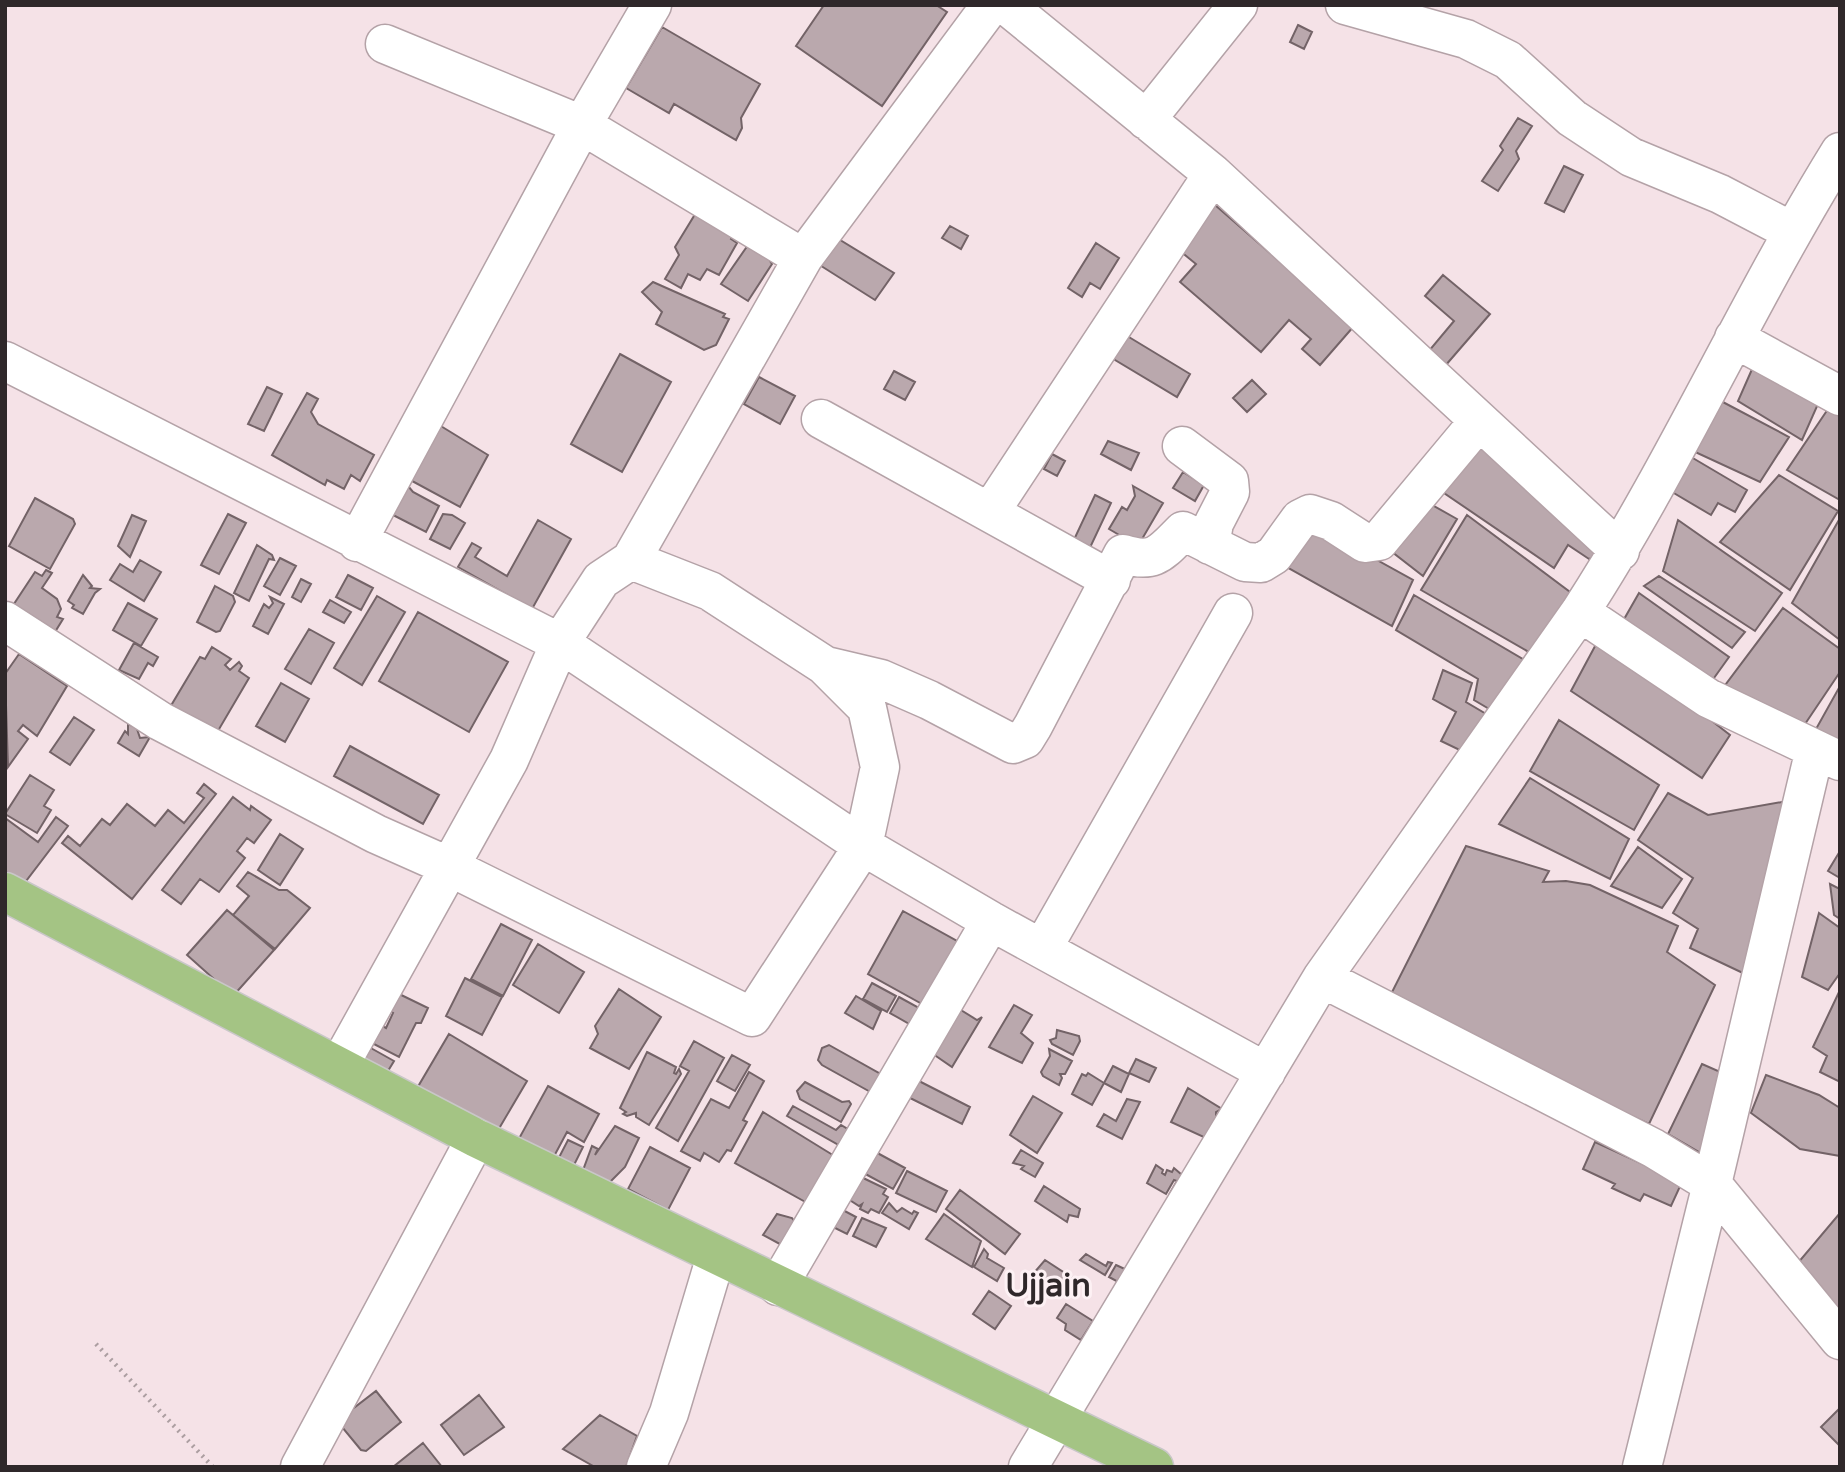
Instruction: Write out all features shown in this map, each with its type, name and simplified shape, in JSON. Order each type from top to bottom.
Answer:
[{"type":"main road","points":[[5,892],[476,1138],[1154,1467]]},
{"type":"street","points":[[357,542],[582,125],[652,5]]},
{"type":"street","points":[[339,1066],[509,760],[560,643],[601,580],[631,560],[803,258],[991,5]]},
{"type":"street","points":[[1006,5],[1213,174],[1620,551]]},
{"type":"street","points":[[1146,120],[1238,5]]},
{"type":"street","points":[[1345,5],[1466,39],[1508,60],[1572,118],[1631,157],[1720,194],[1791,231]]},
{"type":"street","points":[[385,44],[582,125],[803,258]]},
{"type":"street","points":[[1028,1467],[1322,978],[1580,612],[1620,551],[1791,231],[1840,152]]},
{"type":"street","points":[[990,512],[1213,174]]},
{"type":"street","points":[[1734,338],[1840,396]]},
{"type":"street","points":[[5,361],[560,643],[863,846],[991,921],[1266,1072]]},
{"type":"street","points":[[821,419],[1111,580]]},
{"type":"street","points":[[824,665],[881,679],[1013,744],[1025,739],[1033,726],[1123,554],[1141,560],[1155,557],[1183,531],[1245,562],[1261,563],[1273,555],[1300,519],[1310,514],[1331,521],[1365,543],[1380,541],[1479,421]]},
{"type":"street","points":[[1182,446],[1229,481],[1230,492],[1214,523],[1210,544]]},
{"type":"street","points":[[5,621],[160,721],[376,835],[449,866],[752,1017],[863,846],[880,767],[867,708],[824,665],[710,591],[631,560]]},
{"type":"street","points":[[1580,612],[1708,698],[1827,755],[1712,1184],[1642,1467]]},
{"type":"street","points":[[1042,949],[1233,613]]},
{"type":"street","points":[[778,1286],[991,921]]},
{"type":"street","points":[[1322,978],[1653,1148],[1712,1184],[1840,1340]]},
{"type":"street","points":[[300,1467],[476,1138]]},
{"type":"street","points":[[646,1467],[669,1413],[716,1256]]},
{"type":"path","points":[[96,1344],[213,1467]]},
{"type":"building","points":[[824,5],[936,5],[947,12],[882,106],[796,46]]},
{"type":"building","points":[[1298,25],[1312,32],[1304,49],[1290,42]]},
{"type":"building","points":[[662,27],[760,84],[741,118],[742,128],[736,140],[674,104],[669,113],[626,88]]},
{"type":"building","points":[[1518,118],[1532,126],[1516,151],[1519,159],[1498,191],[1482,181],[1503,150],[1500,146]]},
{"type":"building","points":[[1564,166],[1583,175],[1564,212],[1545,203]]},
{"type":"building","points":[[1207,198],[1354,326],[1320,365],[1302,349],[1311,339],[1289,320],[1261,352],[1180,282],[1196,264],[1169,242]]},
{"type":"building","points":[[701,215],[735,231],[731,239],[737,243],[719,275],[707,269],[700,280],[688,274],[681,288],[665,279],[679,255],[675,247],[694,216]]},
{"type":"building","points":[[950,226],[968,236],[961,249],[942,238]]},
{"type":"building","points":[[832,235],[894,273],[875,300],[818,264]]},
{"type":"building","points":[[1096,243],[1119,258],[1100,289],[1090,283],[1082,297],[1068,288]]},
{"type":"building","points":[[748,245],[761,247],[772,264],[748,301],[721,284]]},
{"type":"building","points":[[1443,275],[1490,314],[1445,366],[1428,352],[1454,321],[1425,296]]},
{"type":"building","points":[[653,282],[725,314],[723,317],[729,319],[716,345],[704,350],[656,324],[662,312],[642,292]]},
{"type":"building","points":[[1114,328],[1190,374],[1177,397],[1100,351]]},
{"type":"building","points":[[620,354],[671,382],[622,472],[571,444]]},
{"type":"building","points":[[1753,367],[1818,404],[1802,440],[1738,401]]},
{"type":"building","points":[[894,371],[915,382],[905,400],[884,389]]},
{"type":"building","points":[[759,377],[795,396],[780,424],[744,404]]},
{"type":"building","points":[[1252,380],[1266,394],[1247,412],[1233,398]]},
{"type":"building","points":[[267,387],[282,394],[264,431],[248,424]]},
{"type":"building","points":[[307,393],[318,399],[311,412],[318,424],[374,455],[360,481],[351,475],[344,489],[327,480],[325,485],[272,455]]},
{"type":"building","points":[[1719,400],[1789,437],[1760,482],[1693,451]]},
{"type":"building","points":[[1828,409],[1840,416],[1840,500],[1787,470]]},
{"type":"building","points":[[431,420],[488,455],[460,507],[401,475]]},
{"type":"building","points":[[1477,440],[1608,552],[1589,559],[1568,545],[1554,568],[1441,491]]},
{"type":"building","points":[[1108,441],[1139,453],[1131,470],[1101,454]]},
{"type":"building","points":[[1052,454],[1065,461],[1057,476],[1044,469]]},
{"type":"building","points":[[1686,454],[1747,490],[1735,512],[1718,503],[1711,515],[1667,489]]},
{"type":"building","points":[[1183,472],[1204,485],[1195,501],[1173,488]]},
{"type":"building","points":[[1779,475],[1838,511],[1790,590],[1720,542]]},
{"type":"building","points":[[408,486],[413,492],[439,506],[426,532],[393,515]]},
{"type":"building","points":[[1133,486],[1163,503],[1138,546],[1109,529],[1122,507],[1127,510],[1135,496]]},
{"type":"building","points":[[1095,495],[1111,503],[1087,554],[1071,546]]},
{"type":"building","points":[[35,498],[73,519],[75,524],[50,569],[9,546]]},
{"type":"building","points":[[1425,501],[1457,519],[1423,576],[1387,548]]},
{"type":"building","points":[[228,514],[246,523],[219,574],[201,565]]},
{"type":"building","points":[[443,514],[452,515],[465,523],[450,549],[430,539]]},
{"type":"building","points":[[132,515],[146,521],[130,557],[118,546]]},
{"type":"building","points":[[1467,515],[1578,598],[1534,655],[1421,590]]},
{"type":"building","points":[[1840,518],[1840,640],[1792,603]]},
{"type":"building","points":[[538,520],[571,539],[532,609],[458,567],[472,543],[481,548],[475,557],[507,576]]},
{"type":"building","points":[[1678,520],[1782,593],[1755,631],[1663,571]]},
{"type":"building","points":[[1310,523],[1413,580],[1392,626],[1285,566]]},
{"type":"building","points":[[257,545],[272,555],[274,560],[269,559],[249,601],[234,593]]},
{"type":"building","points":[[280,558],[296,566],[280,595],[264,586]]},
{"type":"building","points":[[140,560],[161,572],[144,601],[110,580],[120,564],[133,572]]},
{"type":"building","points":[[46,570],[52,573],[42,588],[57,599],[61,609],[57,617],[63,619],[50,640],[8,613],[35,572],[42,576]]},
{"type":"building","points":[[83,575],[92,586],[90,588],[100,589],[83,614],[72,608],[74,605],[68,601]]},
{"type":"building","points":[[348,575],[373,588],[361,610],[336,597]]},
{"type":"building","points":[[1659,576],[1745,632],[1732,648],[1644,586]]},
{"type":"building","points":[[301,579],[311,584],[301,602],[292,597]]},
{"type":"building","points":[[215,586],[233,596],[235,602],[220,631],[216,632],[197,622]]},
{"type":"building","points":[[1639,593],[1729,657],[1709,685],[1619,628]]},
{"type":"building","points":[[1414,595],[1528,662],[1496,713],[1474,700],[1478,679],[1396,630]]},
{"type":"building","points":[[377,596],[405,612],[362,685],[334,668]]},
{"type":"building","points":[[270,597],[284,604],[268,634],[253,626],[264,604],[269,608],[273,603]]},
{"type":"building","points":[[330,600],[351,612],[344,623],[323,612]]},
{"type":"building","points":[[128,603],[157,619],[141,646],[113,630]]},
{"type":"building","points":[[1783,608],[1840,649],[1840,672],[1799,733],[1723,688]]},
{"type":"building","points":[[418,612],[508,662],[469,732],[379,681]]},
{"type":"building","points":[[309,629],[334,643],[311,684],[285,669]]},
{"type":"building","points":[[1601,635],[1730,735],[1702,778],[1571,691]]},
{"type":"building","points":[[134,643],[158,657],[153,666],[148,663],[139,679],[119,670]]},
{"type":"building","points":[[212,647],[231,659],[225,665],[230,670],[239,662],[242,666],[239,671],[249,678],[215,736],[169,709],[200,657],[205,659]]},
{"type":"building","points":[[19,654],[67,686],[37,736],[23,725],[18,731],[28,739],[8,767],[5,674]]},
{"type":"building","points":[[1443,670],[1472,683],[1466,702],[1493,718],[1470,755],[1441,741],[1456,712],[1433,699]]},
{"type":"building","points":[[281,683],[309,699],[285,742],[256,726]]},
{"type":"building","points":[[1840,686],[1840,753],[1811,738]]},
{"type":"building","points":[[74,717],[94,730],[70,765],[50,752]]},
{"type":"building","points":[[1559,720],[1659,785],[1634,830],[1530,771]]},
{"type":"building","points":[[135,723],[140,738],[150,737],[139,756],[118,743],[125,731],[128,734],[128,724],[133,726]]},
{"type":"building","points":[[350,746],[439,795],[423,824],[334,776]]},
{"type":"building","points":[[30,775],[54,790],[44,806],[51,810],[37,833],[5,814]]},
{"type":"building","points":[[1530,778],[1629,839],[1610,879],[1499,824]]},
{"type":"building","points":[[204,784],[216,794],[132,899],[62,843],[68,836],[80,846],[102,819],[110,825],[127,804],[155,826],[168,810],[184,823],[204,798],[197,793]]},
{"type":"building","points":[[1668,793],[1708,815],[1793,800],[1745,974],[1690,948],[1698,929],[1673,913],[1693,878],[1638,840]]},
{"type":"building","points":[[233,797],[250,810],[251,806],[271,820],[254,843],[247,838],[237,851],[245,858],[219,892],[200,879],[181,904],[162,890]]},
{"type":"building","points":[[56,817],[68,826],[23,885],[5,871],[5,818],[38,842]]},
{"type":"building","points":[[280,834],[303,849],[280,885],[258,870]]},
{"type":"building","points":[[1466,846],[1549,871],[1543,882],[1566,881],[1590,885],[1678,926],[1667,952],[1715,985],[1649,1124],[1387,1002]]},
{"type":"building","points":[[1638,847],[1682,879],[1662,908],[1611,886]]},
{"type":"building","points":[[1840,851],[1840,878],[1828,871]]},
{"type":"building","points":[[248,872],[279,890],[287,890],[310,908],[275,949],[233,915],[249,896],[237,886]]},
{"type":"building","points":[[1830,884],[1840,889],[1840,919],[1834,915]]},
{"type":"building","points":[[227,910],[274,950],[233,996],[187,955]]},
{"type":"building","points":[[903,911],[966,946],[931,1009],[868,974]]},
{"type":"building","points":[[1819,913],[1840,928],[1840,973],[1828,990],[1802,977]]},
{"type":"building","points":[[501,924],[532,940],[503,996],[471,979]]},
{"type":"building","points":[[538,944],[584,972],[559,1013],[513,985]]},
{"type":"building","points":[[465,978],[502,997],[482,1035],[446,1016]]},
{"type":"building","points":[[872,983],[896,996],[887,1012],[863,999]]},
{"type":"building","points":[[619,989],[661,1017],[629,1069],[590,1048],[598,1034],[595,1026]]},
{"type":"building","points":[[1840,990],[1840,1082],[1820,1072],[1827,1056],[1813,1047]]},
{"type":"building","points":[[393,991],[428,1008],[421,1023],[416,1023],[399,1057],[370,1042],[379,1024],[386,1028],[393,1013],[385,1008]]},
{"type":"building","points":[[856,996],[881,1011],[873,1029],[845,1013]]},
{"type":"building","points":[[899,997],[921,1009],[911,1025],[890,1013]]},
{"type":"building","points":[[1014,1005],[1032,1015],[1021,1033],[1033,1043],[1022,1063],[989,1047]]},
{"type":"building","points":[[956,1007],[977,1020],[982,1017],[952,1067],[933,1054]]},
{"type":"building","points":[[1057,1030],[1079,1036],[1080,1041],[1073,1055],[1052,1044],[1050,1040],[1056,1038]]},
{"type":"building","points":[[449,1034],[527,1081],[494,1137],[416,1090]]},
{"type":"building","points":[[694,1041],[724,1058],[678,1141],[656,1128],[689,1071],[680,1066]]},
{"type":"building","points":[[829,1045],[893,1081],[883,1099],[822,1065],[818,1060],[822,1048]]},
{"type":"building","points":[[369,1047],[394,1061],[385,1076],[359,1061]]},
{"type":"building","points":[[1049,1049],[1072,1061],[1065,1074],[1060,1074],[1062,1078],[1059,1085],[1041,1072],[1050,1056]]},
{"type":"building","points":[[647,1052],[676,1067],[674,1073],[679,1069],[681,1074],[649,1125],[636,1117],[636,1113],[627,1116],[620,1108]]},
{"type":"building","points":[[732,1055],[750,1065],[735,1091],[717,1081]]},
{"type":"building","points":[[1136,1059],[1156,1068],[1149,1082],[1129,1073]]},
{"type":"building","points":[[1702,1064],[1725,1074],[1706,1156],[1668,1134]]},
{"type":"building","points":[[1113,1066],[1129,1074],[1121,1092],[1104,1083]]},
{"type":"building","points":[[749,1072],[764,1081],[743,1120],[747,1122],[731,1151],[727,1150],[719,1162],[704,1153],[700,1161],[681,1151],[711,1099],[729,1108]]},
{"type":"building","points":[[1088,1073],[1104,1083],[1092,1105],[1072,1094],[1082,1074],[1086,1076]]},
{"type":"building","points":[[1766,1075],[1819,1095],[1840,1108],[1840,1156],[1800,1149],[1751,1113]]},
{"type":"building","points":[[915,1079],[970,1107],[962,1124],[906,1096]]},
{"type":"building","points":[[805,1082],[842,1102],[849,1101],[851,1104],[841,1122],[800,1099],[797,1091]]},
{"type":"building","points":[[548,1086],[599,1114],[584,1142],[567,1132],[551,1162],[516,1144]]},
{"type":"building","points":[[1188,1088],[1222,1109],[1216,1112],[1216,1122],[1208,1139],[1171,1122]]},
{"type":"building","points":[[1033,1096],[1062,1113],[1037,1153],[1010,1135]]},
{"type":"building","points":[[1127,1099],[1140,1102],[1122,1139],[1097,1126],[1104,1114],[1116,1121]]},
{"type":"building","points":[[793,1106],[836,1130],[841,1125],[861,1137],[853,1153],[787,1116]]},
{"type":"building","points":[[763,1112],[836,1157],[809,1204],[735,1163]]},
{"type":"building","points":[[615,1126],[639,1138],[625,1167],[609,1183],[582,1173],[592,1146],[598,1149],[595,1155]]},
{"type":"building","points":[[568,1140],[583,1147],[568,1177],[553,1169]]},
{"type":"building","points":[[1595,1142],[1682,1182],[1671,1206],[1644,1194],[1640,1201],[1612,1188],[1615,1184],[1583,1169]]},
{"type":"building","points":[[650,1147],[690,1168],[668,1210],[628,1189]]},
{"type":"building","points":[[870,1149],[905,1168],[893,1189],[858,1170]]},
{"type":"building","points":[[1021,1150],[1043,1163],[1035,1177],[1021,1169],[1024,1166],[1013,1163]]},
{"type":"building","points":[[1156,1165],[1165,1175],[1167,1170],[1172,1172],[1174,1168],[1182,1175],[1169,1195],[1177,1181],[1174,1180],[1166,1194],[1147,1183]]},
{"type":"building","points":[[907,1171],[947,1191],[936,1212],[896,1193]]},
{"type":"building","points":[[859,1176],[886,1189],[883,1194],[888,1197],[879,1213],[871,1209],[868,1213],[860,1209],[862,1204],[859,1206],[845,1197]]},
{"type":"building","points":[[1044,1186],[1080,1209],[1078,1217],[1069,1215],[1067,1222],[1035,1201]]},
{"type":"building","points":[[960,1190],[1020,1234],[1005,1254],[946,1209]]},
{"type":"building","points":[[889,1203],[897,1212],[902,1208],[912,1214],[914,1211],[918,1213],[909,1229],[882,1213]]},
{"type":"building","points":[[839,1208],[856,1217],[847,1234],[831,1226]]},
{"type":"building","points":[[1840,1213],[1840,1321],[1797,1264]]},
{"type":"building","points":[[777,1214],[792,1218],[797,1225],[789,1249],[763,1235]]},
{"type":"building","points":[[944,1214],[981,1241],[972,1267],[926,1239]]},
{"type":"building","points":[[862,1218],[886,1228],[876,1247],[853,1236]]},
{"type":"building","points":[[984,1249],[988,1254],[987,1258],[1004,1268],[997,1281],[974,1267]]},
{"type":"building","points":[[1086,1254],[1106,1266],[1108,1262],[1112,1263],[1105,1275],[1080,1260]]},
{"type":"building","points":[[1045,1260],[1074,1279],[1058,1294],[1033,1274]]},
{"type":"building","points":[[1116,1265],[1127,1270],[1120,1283],[1109,1277]]},
{"type":"building","points":[[989,1291],[1011,1306],[995,1329],[973,1314]]},
{"type":"building","points":[[1066,1304],[1093,1321],[1081,1340],[1065,1330],[1066,1324],[1057,1318]]},
{"type":"building","points":[[376,1391],[401,1422],[366,1451],[361,1450],[337,1421]]},
{"type":"building","points":[[479,1395],[504,1427],[464,1455],[441,1425]]},
{"type":"building","points":[[1840,1408],[1840,1446],[1821,1427]]},
{"type":"building","points":[[600,1415],[637,1436],[626,1467],[595,1467],[563,1449]]},
{"type":"building","points":[[423,1443],[442,1467],[393,1467]]},
{"type":"district","name":"Ujjain","points":[[1048,1286]]}]
